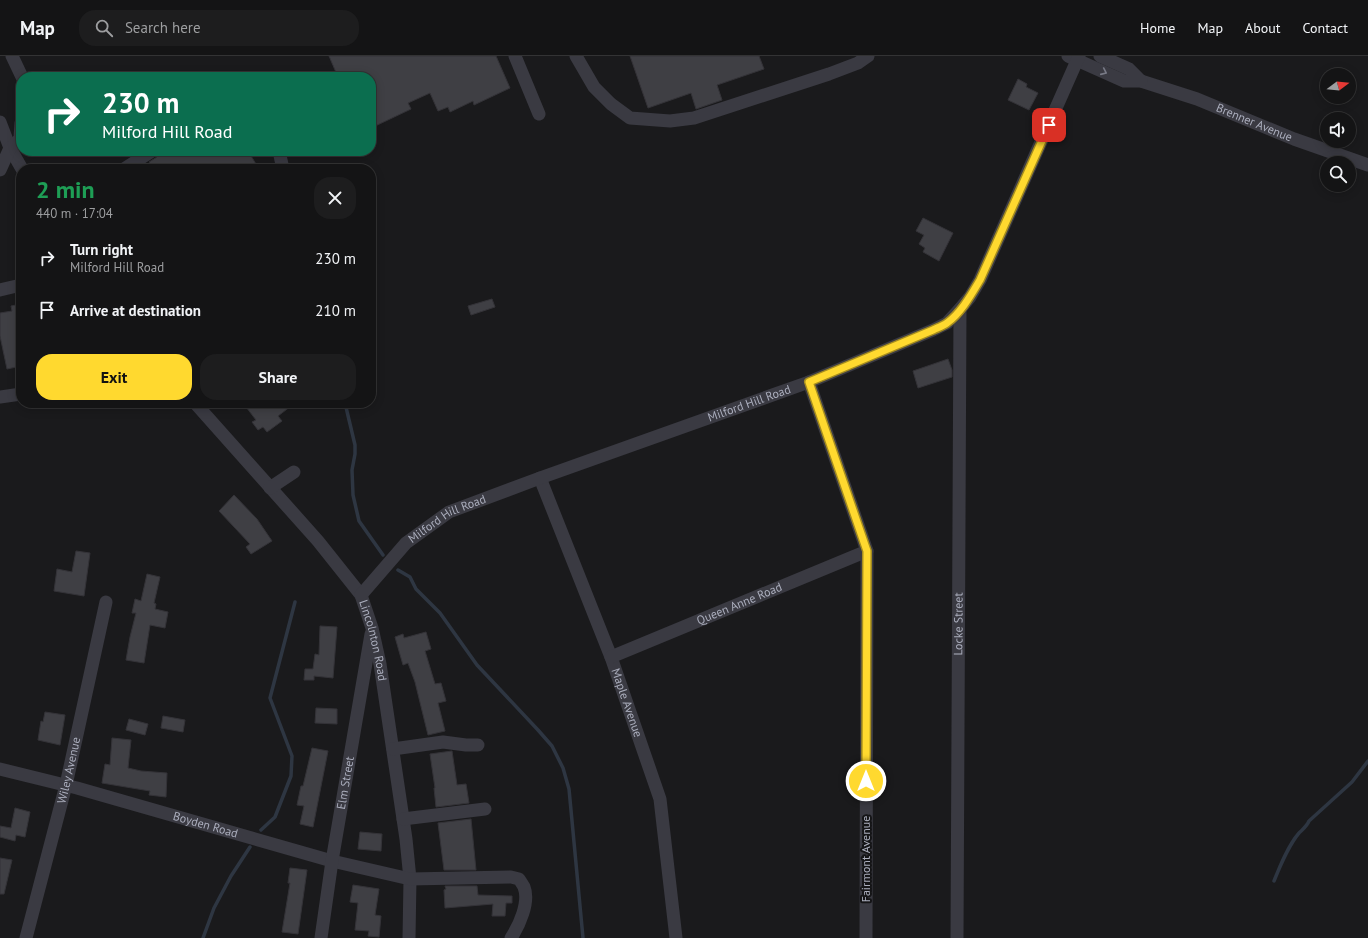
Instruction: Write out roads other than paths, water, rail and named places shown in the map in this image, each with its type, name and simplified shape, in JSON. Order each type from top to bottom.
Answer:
[{"type":"street","points":[[12,56],[20,72]]},
{"type":"street","points":[[515,56],[539,114]]},
{"type":"street","points":[[576,56],[594,87],[611,104],[630,118],[670,121],[694,118],[828,74],[858,63],[868,56]]},
{"type":"street","name":"Brenner Avenue","points":[[1100,56],[1128,69],[1141,81]]},
{"type":"street","name":"Brenner Avenue","points":[[1075,57],[1124,81],[1141,81],[1197,99],[1294,139],[1368,165]]},
{"type":"street","name":"Milford Hill Road","points":[[361,595],[406,543],[449,512],[809,382],[948,323],[970,298],[980,280],[1075,57]]},
{"type":"street","points":[[0,122],[10,148],[19,164]]},
{"type":"street","points":[[0,170],[10,148],[16,142]]},
{"type":"street","points":[[132,164],[144,156]]},
{"type":"street","points":[[0,290],[16,286]]},
{"type":"street","name":"Locke Street","points":[[957,938],[960,309]]},
{"type":"street","name":"Fairmont Avenue","points":[[809,382],[867,551],[866,938]]},
{"type":"street","points":[[0,396],[16,394]]},
{"type":"street","name":"Lincolnton Road","points":[[199,408],[331,556],[361,595],[372,628],[380,664],[403,819],[410,879],[409,938]]},
{"type":"street","points":[[270,488],[294,472]]},
{"type":"street","name":"Maple Avenue","points":[[540,478],[612,657],[660,799],[676,938]]},
{"type":"street","name":"Queen Anne Road","points":[[612,657],[867,551]]},
{"type":"street","name":"Wiley Avenue","points":[[26,938],[66,785],[106,602]]},
{"type":"street","name":"Elm Street","points":[[321,938],[332,861],[372,628]]},
{"type":"street","points":[[393,749],[443,742],[478,745]]},
{"type":"street","name":"Boyden Road","points":[[0,769],[66,785],[332,861],[410,879],[493,879],[511,877],[519,879],[524,887],[525,898],[522,916],[511,938]]},
{"type":"street","points":[[403,819],[485,809]]},
{"type":"waterway","points":[[346,408],[355,445],[352,470],[353,495],[359,521],[383,555]]},
{"type":"waterway","points":[[398,570],[410,577],[416,589],[440,613],[477,665],[552,746],[563,768],[569,789],[583,938]]},
{"type":"waterway","points":[[261,830],[275,817],[291,776],[292,756],[270,698],[295,602]]},
{"type":"waterway","points":[[1274,881],[1295,838],[1309,821],[1352,782],[1368,761]]},
{"type":"waterway","points":[[203,938],[214,908],[231,876],[250,847]]}]
